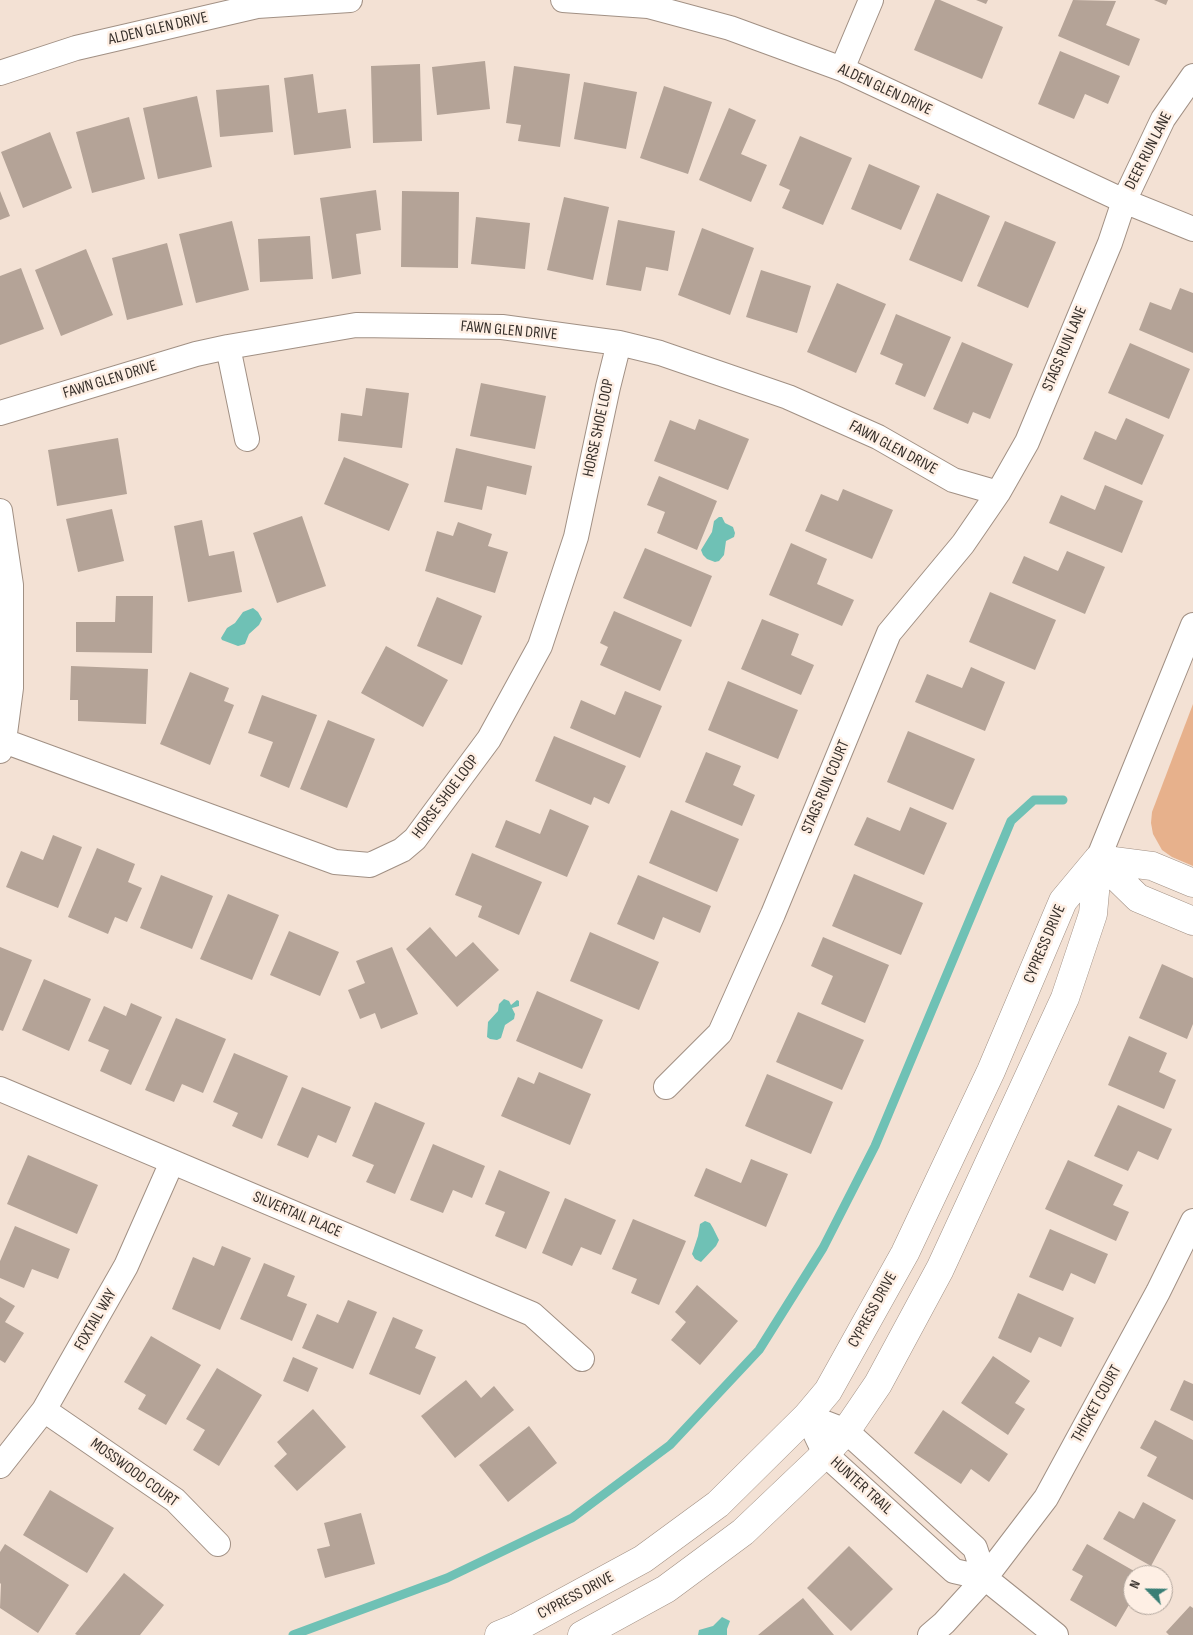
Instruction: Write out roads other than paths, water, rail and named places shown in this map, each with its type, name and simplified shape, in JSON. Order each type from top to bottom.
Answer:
[{"type":"street","name":"ALDEN GLEN DRIVE","points":[[0,73],[76,48],[257,6],[350,0]]},
{"type":"street","name":"ALDEN GLEN DRIVE","points":[[563,0],[648,6],[730,28],[842,69],[1124,201],[1193,229]]},
{"type":"street","points":[[842,69],[871,0]]},
{"type":"street","name":"DEER RUN LANE","points":[[1124,201],[1162,119],[1193,76]]},
{"type":"street","name":"STAGS RUN LANE","points":[[998,493],[1027,442],[1110,243],[1124,201]]},
{"type":"street","name":"FAWN GLEN DRIVE","points":[[0,413],[196,354],[356,325],[502,327],[619,343],[660,353],[788,397],[878,437],[953,480],[998,493]]},
{"type":"street","name":"HORSE SHOE LOOP","points":[[2,746],[335,862],[370,865],[402,850],[415,839],[489,739],[540,646],[576,538],[619,343]]},
{"type":"street","points":[[228,347],[247,439]]},
{"type":"street","name":"STAGS RUN COURT","points":[[666,1086],[720,1033],[773,914],[889,633],[961,547],[998,493]]},
{"type":"street","points":[[0,511],[11,585],[11,688],[2,746]]},
{"type":"street","name":"CYPRESS DRIVE","points":[[582,1635],[666,1590],[743,1532],[825,1454],[846,1431],[878,1384],[940,1269],[1064,998],[1093,914],[1098,859],[1193,625]]},
{"type":"street","points":[[1098,859],[1152,866],[1193,883]]},
{"type":"street","points":[[1098,859],[1138,898],[1193,922]]},
{"type":"street","name":"CYPRESS DRIVE","points":[[499,1635],[516,1628],[643,1559],[718,1504],[807,1416],[828,1391],[905,1253],[991,1071],[1063,901],[1098,859]]},
{"type":"street","name":"SILVERTAIL PLACE","points":[[0,1089],[532,1314],[582,1359]]},
{"type":"street","name":"FOXTAIL WAY","points":[[0,1466],[44,1410],[126,1266],[172,1162]]},
{"type":"street","name":"THICKET COURT","points":[[930,1635],[944,1623],[985,1578],[1046,1498],[1158,1292],[1193,1221]]},
{"type":"street","name":"MOSSWOOD COURT","points":[[44,1410],[174,1500],[218,1544]]},
{"type":"street","name":"HUNTER TRAIL","points":[[807,1416],[846,1431],[975,1548],[985,1578]]},
{"type":"street","name":"HUNTER TRAIL","points":[[807,1416],[825,1454],[954,1571],[985,1578],[1056,1635]]},
{"type":"water","points":[[722,517],[725,523],[733,527],[735,533],[734,537],[726,541],[724,555],[719,561],[715,562],[707,559],[701,550],[712,532],[714,521]]},
{"type":"water","points":[[253,608],[262,619],[259,625],[249,634],[245,644],[238,646],[222,640],[221,638],[227,628],[235,623],[243,612]]},
{"type":"water","points":[[504,999],[509,1001],[511,1005],[517,1000],[519,1001],[519,1006],[512,1008],[515,1014],[514,1019],[505,1025],[501,1038],[497,1040],[490,1039],[487,1037],[488,1022],[498,1011],[499,1004]]},
{"type":"water","points":[[705,1221],[710,1223],[719,1240],[701,1262],[695,1259],[692,1254],[700,1224]]},
{"type":"water","points":[[722,1617],[730,1621],[727,1635],[698,1635],[699,1630],[713,1626]]},
{"type":"waterway","points":[[293,1635],[447,1578],[572,1518],[670,1445],[759,1350],[823,1248],[875,1146],[1011,821],[1034,800],[1063,800]]}]
